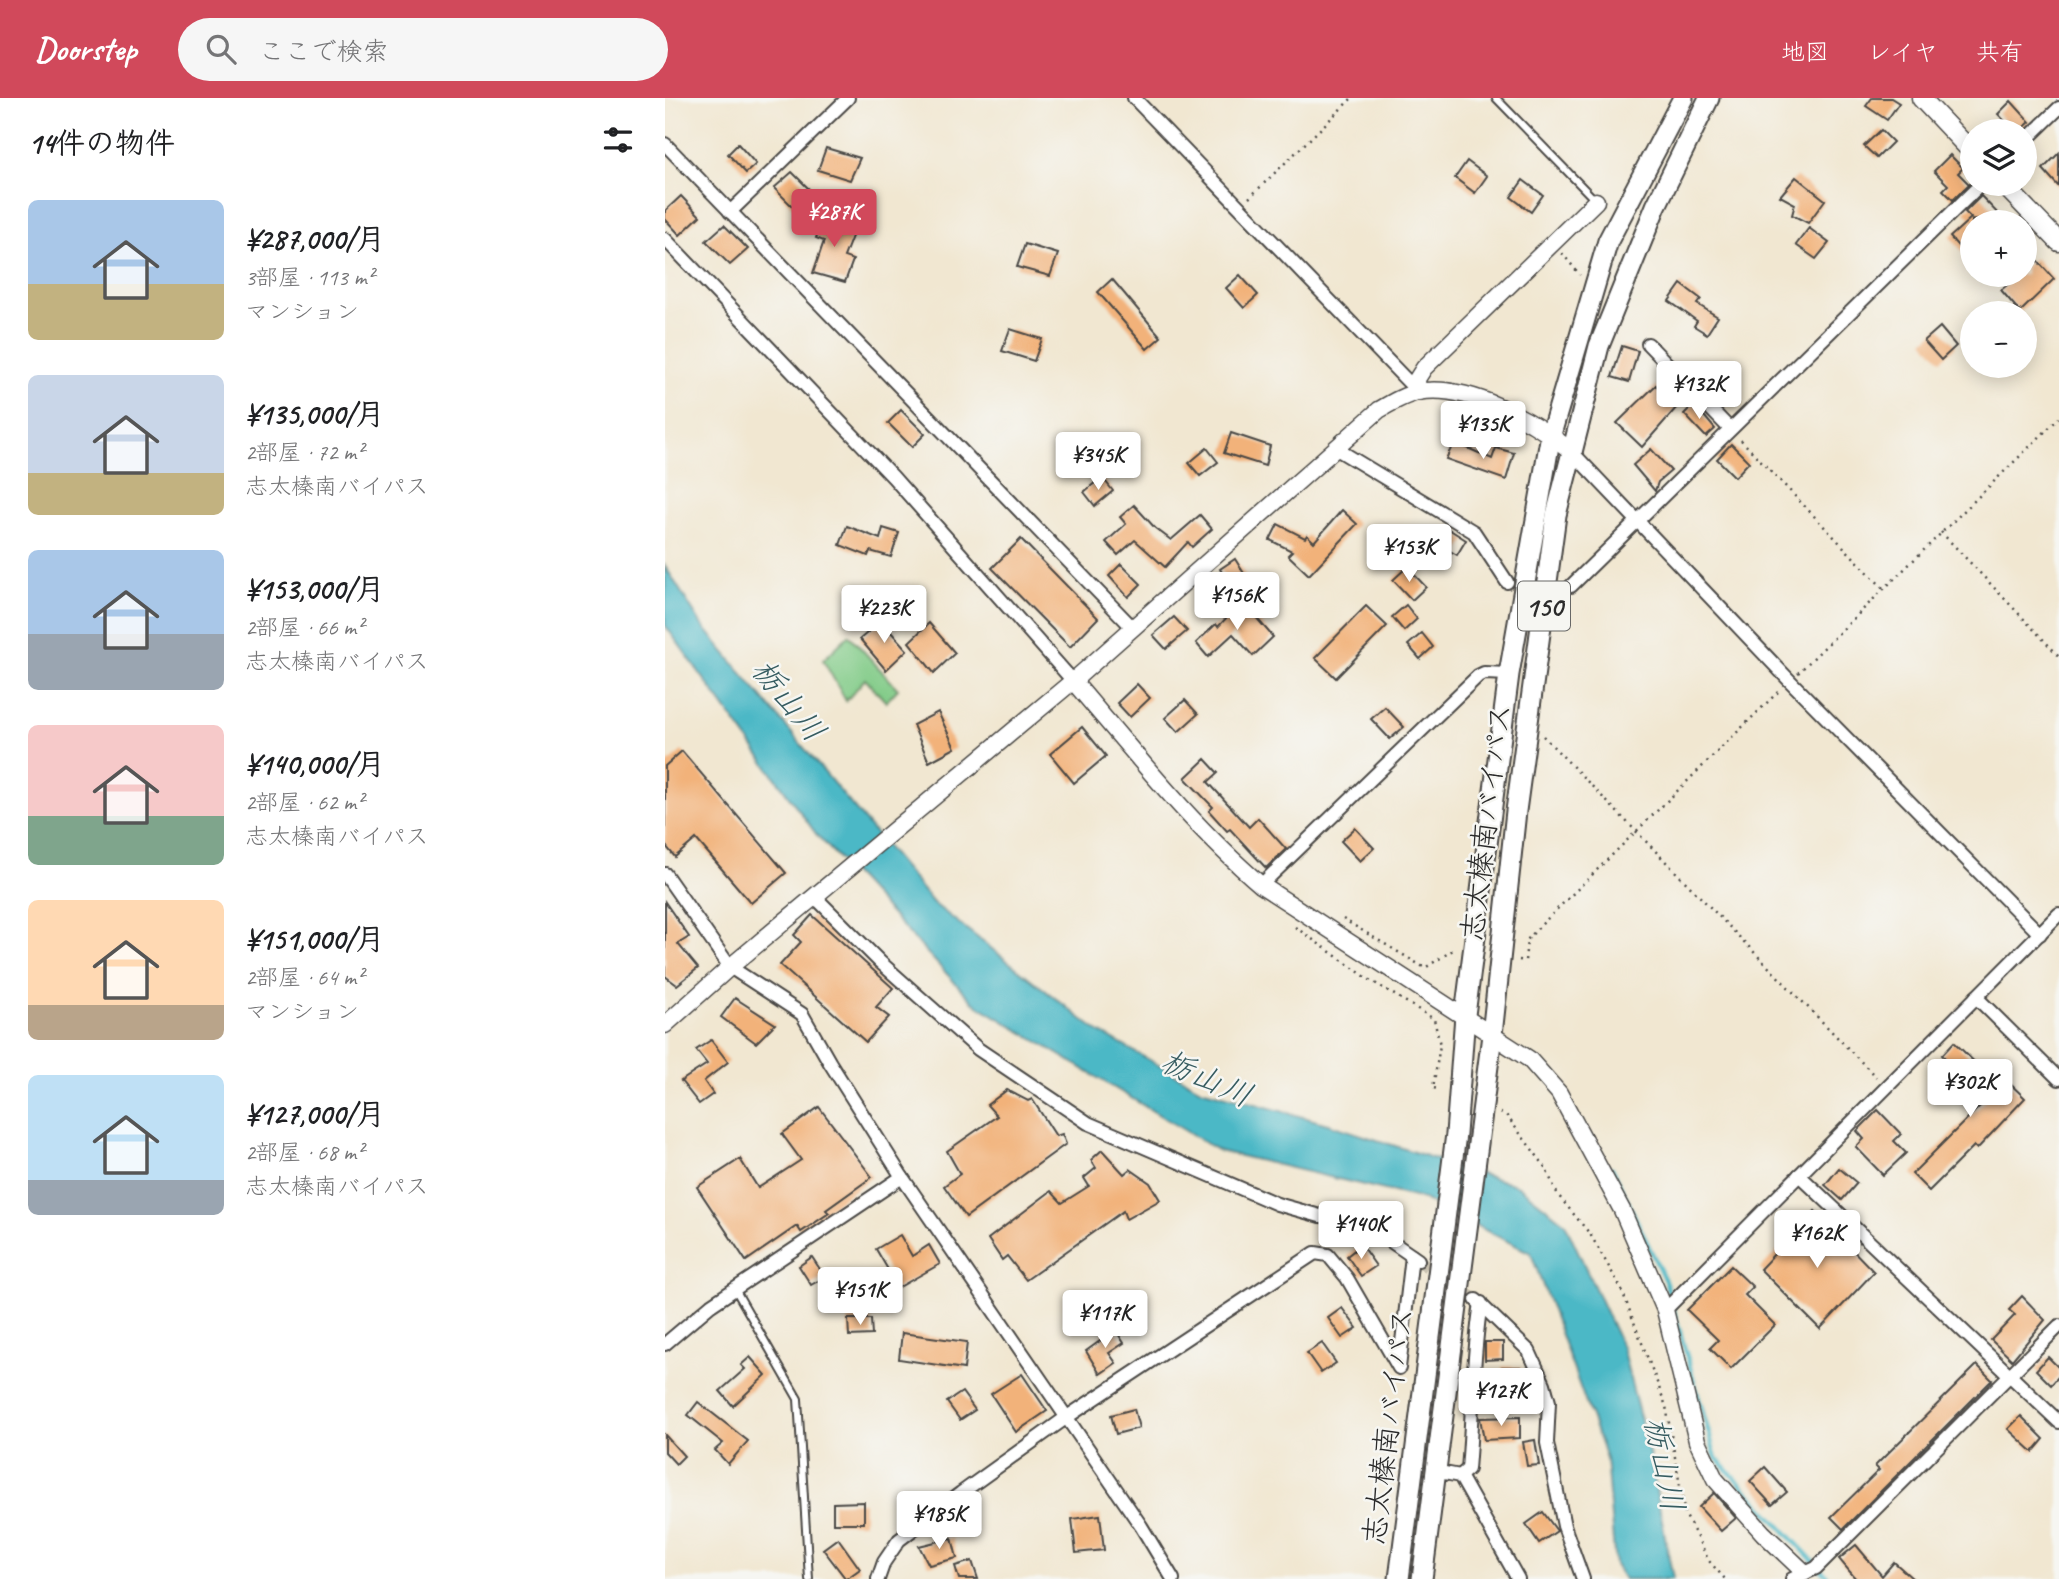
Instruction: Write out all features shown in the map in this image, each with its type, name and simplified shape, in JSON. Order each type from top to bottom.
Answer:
[{"type":"highway","name":"志太榛南バイパス","points":[[1399,1579],[1456,1134],[1465,1015],[1509,674],[1551,435],[1608,241],[1683,98]]},
{"type":"highway","name":"志太榛南バイパス","points":[[1422,1579],[1492,1035],[1526,733],[1556,515],[1599,346],[1629,266],[1709,98]]},
{"type":"main road","points":[[1921,98],[1960,139]]},
{"type":"main road","points":[[2015,196],[2059,242]]},
{"type":"street","points":[[730,212],[848,98]]},
{"type":"street","points":[[1134,98],[1418,392]]},
{"type":"street","points":[[2037,129],[2059,108]]},
{"type":"street","points":[[665,144],[1132,627]]},
{"type":"street","points":[[1571,586],[1969,196]]},
{"type":"street","points":[[1418,392],[1417,379],[1424,368],[1597,201]]},
{"type":"street","points":[[665,239],[893,477],[1162,786],[1227,856],[1261,885],[1317,923],[1465,1015],[1529,1059],[1559,1093],[1670,1305],[1697,1441],[1715,1479],[1802,1577],[1816,1568],[2059,1326]]},
{"type":"street","points":[[1648,344],[1730,429]]},
{"type":"street","points":[[665,1025],[730,967],[1073,681],[1379,410],[1418,392],[1455,392],[1478,398],[1551,435],[1571,451],[1790,681],[2040,934]]},
{"type":"street","points":[[1335,448],[1473,532],[1507,582]]},
{"type":"street","points":[[1261,885],[1478,676],[1484,673],[1509,674]]},
{"type":"street","points":[[665,874],[730,967],[802,1014],[829,1063],[902,1177],[1067,1417],[1173,1579]]},
{"type":"street","points":[[819,894],[880,962],[978,1049],[1088,1123],[1277,1204],[1319,1216],[1357,1218],[1415,1258],[1399,1368],[1347,1278],[1328,1255],[1315,1253],[1067,1417],[899,1540],[884,1562],[878,1579]]},
{"type":"street","points":[[1670,1305],[2059,914]]},
{"type":"street","points":[[1976,997],[2059,1079]]},
{"type":"street","points":[[1798,1175],[2008,1377],[2059,1422]]},
{"type":"street","points":[[665,1344],[735,1289],[902,1177]]},
{"type":"street","points":[[1460,1476],[1468,1469],[1479,1301],[1529,1351],[1544,1384],[1549,1402],[1547,1443],[1564,1526],[1583,1579]]},
{"type":"street","points":[[1434,1471],[1460,1476],[1518,1579]]},
{"type":"lane","points":[[1496,98],[1597,201]]},
{"type":"lane","points":[[735,1289],[799,1399],[809,1579]]},
{"type":"path","points":[[1240,207],[1352,98]]},
{"type":"path","points":[[1553,243],[1580,275]]},
{"type":"path","points":[[1519,960],[1525,961],[1527,940],[1539,927],[2059,418]]},
{"type":"path","points":[[1730,429],[1884,589]]},
{"type":"path","points":[[1941,532],[2059,656]]},
{"type":"path","points":[[1526,733],[1545,737],[1553,743],[1886,1087]]},
{"type":"path","points":[[1317,923],[1338,918],[1348,920],[1425,968],[1453,950]]},
{"type":"path","points":[[1294,926],[1361,974],[1434,1019],[1440,1045],[1433,1088],[1437,1089]]},
{"type":"path","points":[[1500,1113],[1506,1115],[1544,1165],[1558,1195],[1590,1234],[1621,1288],[1666,1406],[1685,1514],[1709,1561],[1725,1579]]},
{"type":"green space","points":[[849,635],[898,689],[886,702],[865,679],[846,701],[823,660]]},
{"type":"water","points":[[665,566],[701,624],[933,903],[1096,1030],[1201,1089],[1328,1124],[1518,1186],[1565,1223],[1622,1347],[1650,1457],[1673,1579],[1624,1579],[1615,1565],[1606,1458],[1531,1253],[1423,1199],[1219,1151],[974,1003],[817,835],[665,625]]},
{"type":"building","points":[[1872,98],[1891,98],[1899,103],[1887,120],[1866,106]]},
{"type":"building","points":[[2011,101],[2027,119],[2003,119],[1998,114]]},
{"type":"building","points":[[1881,130],[1893,142],[1877,158],[1864,146]]},
{"type":"building","points":[[738,144],[756,164],[746,173],[728,154]]},
{"type":"building","points":[[826,148],[860,158],[850,180],[818,170]]},
{"type":"building","points":[[2059,153],[2059,187],[2043,169]]},
{"type":"building","points":[[1950,155],[1960,165],[1960,193],[1953,200],[1943,190],[1948,185],[1934,171]]},
{"type":"building","points":[[1467,161],[1487,176],[1475,193],[1455,178]]},
{"type":"building","points":[[792,172],[816,196],[798,212],[774,188]]},
{"type":"building","points":[[1796,177],[1825,200],[1808,223],[1792,215],[1795,204],[1780,196]]},
{"type":"building","points":[[1523,180],[1543,195],[1531,212],[1511,197]]},
{"type":"building","points":[[681,196],[700,216],[680,235],[665,219],[665,211]]},
{"type":"building","points":[[1981,196],[1994,210],[1967,210]]},
{"type":"building","points":[[824,216],[856,226],[844,257],[853,260],[845,282],[813,273],[824,241],[816,238]]},
{"type":"building","points":[[724,225],[748,249],[730,265],[706,241]]},
{"type":"building","points":[[1809,228],[1829,243],[1816,259],[1796,245]]},
{"type":"building","points":[[1960,228],[1960,248],[1950,237]]},
{"type":"building","points":[[1025,244],[1058,254],[1050,276],[1017,267]]},
{"type":"building","points":[[2037,260],[2054,279],[2031,301],[2010,301],[2001,290],[2005,287],[2037,287]]},
{"type":"building","points":[[1240,275],[1258,295],[1244,308],[1226,288]]},
{"type":"building","points":[[1112,279],[1161,337],[1147,349],[1098,292]]},
{"type":"building","points":[[1681,284],[1701,299],[1697,304],[1718,317],[1707,334],[1694,326],[1697,321],[1669,301]]},
{"type":"building","points":[[1940,327],[1956,346],[1941,360],[1924,341]]},
{"type":"building","points":[[1010,329],[1042,339],[1034,361],[1002,351]]},
{"type":"building","points":[[1622,346],[1638,351],[1629,382],[1612,377]]},
{"type":"building","points":[[1656,385],[1677,407],[1642,447],[1617,423]]},
{"type":"building","points":[[1694,404],[1715,429],[1706,437],[1684,414]]},
{"type":"building","points":[[901,410],[925,434],[912,447],[888,423]]},
{"type":"building","points":[[1231,433],[1270,446],[1265,466],[1224,453]]},
{"type":"building","points":[[1454,442],[1492,459],[1496,448],[1514,453],[1506,480],[1446,459]]},
{"type":"building","points":[[1731,444],[1749,462],[1735,477],[1717,459]]},
{"type":"building","points":[[1207,448],[1218,462],[1200,476],[1189,463]]},
{"type":"building","points":[[1651,449],[1671,471],[1658,482],[1655,491],[1633,465]]},
{"type":"building","points":[[1102,477],[1113,491],[1095,506],[1084,492]]},
{"type":"building","points":[[1134,505],[1155,528],[1171,540],[1200,515],[1212,529],[1192,547],[1188,542],[1165,567],[1135,540],[1118,555],[1106,542],[1126,524],[1120,517]]},
{"type":"building","points":[[1342,510],[1357,524],[1309,575],[1288,555],[1292,551],[1270,540],[1278,524],[1305,538],[1307,535],[1314,542]]},
{"type":"building","points":[[847,526],[880,539],[883,528],[899,533],[891,557],[870,551],[868,556],[840,545]]},
{"type":"building","points":[[1447,528],[1466,540],[1457,555],[1438,544]]},
{"type":"building","points":[[1021,539],[1098,618],[1070,647],[992,568]]},
{"type":"building","points":[[1235,559],[1250,583],[1234,593],[1220,569]]},
{"type":"building","points":[[1121,564],[1141,584],[1128,597],[1109,576]]},
{"type":"building","points":[[1407,567],[1426,587],[1412,600],[1393,580]]},
{"type":"building","points":[[1242,601],[1273,637],[1253,656],[1233,634],[1208,657],[1196,643],[1216,624],[1218,627]]},
{"type":"building","points":[[1406,605],[1417,619],[1404,631],[1392,617]]},
{"type":"building","points":[[1366,606],[1387,626],[1336,678],[1315,658]]},
{"type":"building","points":[[1174,617],[1187,631],[1166,649],[1153,635]]},
{"type":"building","points":[[881,621],[907,650],[886,670],[860,639]]},
{"type":"building","points":[[929,623],[955,653],[934,673],[909,642]]},
{"type":"building","points":[[1422,633],[1433,647],[1420,659],[1408,645]]},
{"type":"building","points":[[1137,684],[1150,698],[1130,717],[1117,703]]},
{"type":"building","points":[[1185,700],[1198,714],[1178,732],[1165,718]]},
{"type":"building","points":[[1385,707],[1404,727],[1390,739],[1371,719]]},
{"type":"building","points":[[938,712],[955,748],[929,762],[913,725]]},
{"type":"building","points":[[1082,727],[1106,756],[1074,783],[1050,754]]},
{"type":"building","points":[[682,751],[786,873],[751,903],[696,839],[675,857],[665,845],[665,766]]},
{"type":"building","points":[[1205,759],[1218,773],[1208,782],[1249,827],[1258,818],[1286,849],[1266,868],[1230,829],[1227,831],[1209,811],[1213,807],[1185,778]]},
{"type":"building","points":[[1355,828],[1374,848],[1360,861],[1341,841]]},
{"type":"building","points":[[665,902],[689,937],[678,944],[698,968],[677,985],[665,976]]},
{"type":"building","points":[[812,915],[893,988],[876,1007],[889,1017],[866,1042],[780,965],[801,942],[794,935]]},
{"type":"building","points":[[735,998],[775,1024],[756,1043],[721,1017]]},
{"type":"building","points":[[711,1040],[728,1062],[704,1081],[713,1094],[699,1104],[681,1081],[707,1064],[696,1050]]},
{"type":"building","points":[[1954,1042],[1999,1086],[2005,1079],[2025,1098],[1977,1149],[1974,1146],[1929,1191],[1912,1174],[1987,1099],[1942,1055]]},
{"type":"building","points":[[1007,1090],[1028,1101],[1032,1099],[1056,1136],[1062,1134],[1066,1144],[966,1217],[944,1186],[960,1174],[947,1151],[997,1116],[987,1105]]},
{"type":"building","points":[[819,1107],[872,1177],[826,1210],[829,1213],[801,1232],[797,1226],[746,1261],[697,1187],[740,1159],[758,1188],[801,1160],[782,1134]]},
{"type":"building","points":[[1878,1110],[1901,1134],[1894,1141],[1906,1153],[1883,1175],[1856,1147],[1864,1139],[1857,1131]]},
{"type":"building","points":[[1102,1150],[1124,1174],[1130,1169],[1150,1183],[1160,1200],[1126,1219],[1123,1211],[1026,1280],[1007,1256],[1002,1260],[988,1239],[1051,1191],[1062,1203],[1089,1186],[1084,1178],[1096,1168],[1091,1160]]},
{"type":"building","points":[[1839,1168],[1857,1183],[1842,1200],[1825,1185]]},
{"type":"building","points":[[1815,1211],[1874,1272],[1820,1329],[1760,1269]]},
{"type":"building","points":[[900,1235],[912,1256],[929,1245],[940,1264],[880,1298],[871,1283],[890,1273],[876,1249]]},
{"type":"building","points":[[1361,1245],[1376,1266],[1361,1276],[1347,1256]]},
{"type":"building","points":[[812,1257],[825,1277],[811,1285],[799,1266]]},
{"type":"building","points":[[1731,1266],[1753,1287],[1745,1295],[1775,1325],[1731,1369],[1710,1348],[1718,1340],[1687,1310]]},
{"type":"building","points":[[2022,1296],[2045,1320],[2012,1360],[1991,1340],[2015,1315],[2009,1310]]},
{"type":"building","points":[[1342,1308],[1357,1328],[1342,1338],[1328,1318]]},
{"type":"building","points":[[848,1319],[871,1319],[872,1335],[849,1336]]},
{"type":"building","points":[[1113,1326],[1124,1343],[1109,1353],[1116,1363],[1100,1374],[1086,1351],[1104,1338],[1102,1334]]},
{"type":"building","points":[[902,1333],[967,1342],[964,1369],[899,1359]]},
{"type":"building","points":[[1485,1342],[1503,1342],[1503,1359],[1485,1360]]},
{"type":"building","points":[[1322,1343],[1336,1363],[1321,1373],[1307,1353]]},
{"type":"building","points":[[750,1357],[766,1375],[733,1406],[720,1391],[745,1369],[741,1365]]},
{"type":"building","points":[[2048,1357],[2059,1368],[2059,1376],[2051,1385],[2036,1370]]},
{"type":"building","points":[[1977,1365],[1992,1380],[1843,1529],[1831,1517],[1879,1470],[1875,1466]]},
{"type":"building","points":[[1502,1367],[1521,1367],[1521,1384],[1502,1385]]},
{"type":"building","points":[[1022,1374],[1047,1411],[1016,1432],[991,1394]]},
{"type":"building","points":[[962,1392],[975,1410],[960,1420],[947,1402]]},
{"type":"building","points":[[698,1402],[748,1441],[728,1464],[715,1450],[723,1443],[688,1415]]},
{"type":"building","points":[[1134,1409],[1139,1428],[1116,1434],[1111,1415]]},
{"type":"building","points":[[2021,1416],[2044,1439],[2033,1452],[2008,1429]]},
{"type":"building","points":[[1520,1417],[1520,1438],[1484,1440],[1480,1418]]},
{"type":"building","points":[[665,1435],[684,1456],[676,1464],[665,1452]]},
{"type":"building","points":[[1535,1440],[1539,1465],[1527,1466],[1523,1442]]},
{"type":"building","points":[[1765,1467],[1787,1492],[1772,1505],[1750,1481]]},
{"type":"building","points":[[1714,1493],[1736,1518],[1721,1531],[1699,1507]]},
{"type":"building","points":[[864,1502],[864,1523],[833,1523],[833,1503]]},
{"type":"building","points":[[1543,1512],[1557,1531],[1539,1543],[1526,1524]]},
{"type":"building","points":[[1100,1515],[1104,1550],[1076,1553],[1072,1519]]},
{"type":"building","points":[[838,1538],[860,1569],[846,1579],[823,1549]]},
{"type":"building","points":[[952,1538],[957,1558],[929,1565],[919,1546]]},
{"type":"building","points":[[1856,1545],[1882,1576],[1894,1562],[1913,1579],[1856,1579],[1839,1559]]},
{"type":"building","points":[[972,1561],[978,1579],[959,1579],[955,1566]]},
{"type":"waterway","points":[[1612,1168],[1666,1283],[1716,1458],[1830,1579]]},
{"type":"tunnel","points":[[1418,1260],[1476,1300]]},
{"type":"water label","name":"栃山川","points":[[789,700]]},
{"type":"water label","name":"栃山川","points":[[1207,1078]]},
{"type":"water label","name":"栃山川","points":[[1665,1464]]}]
